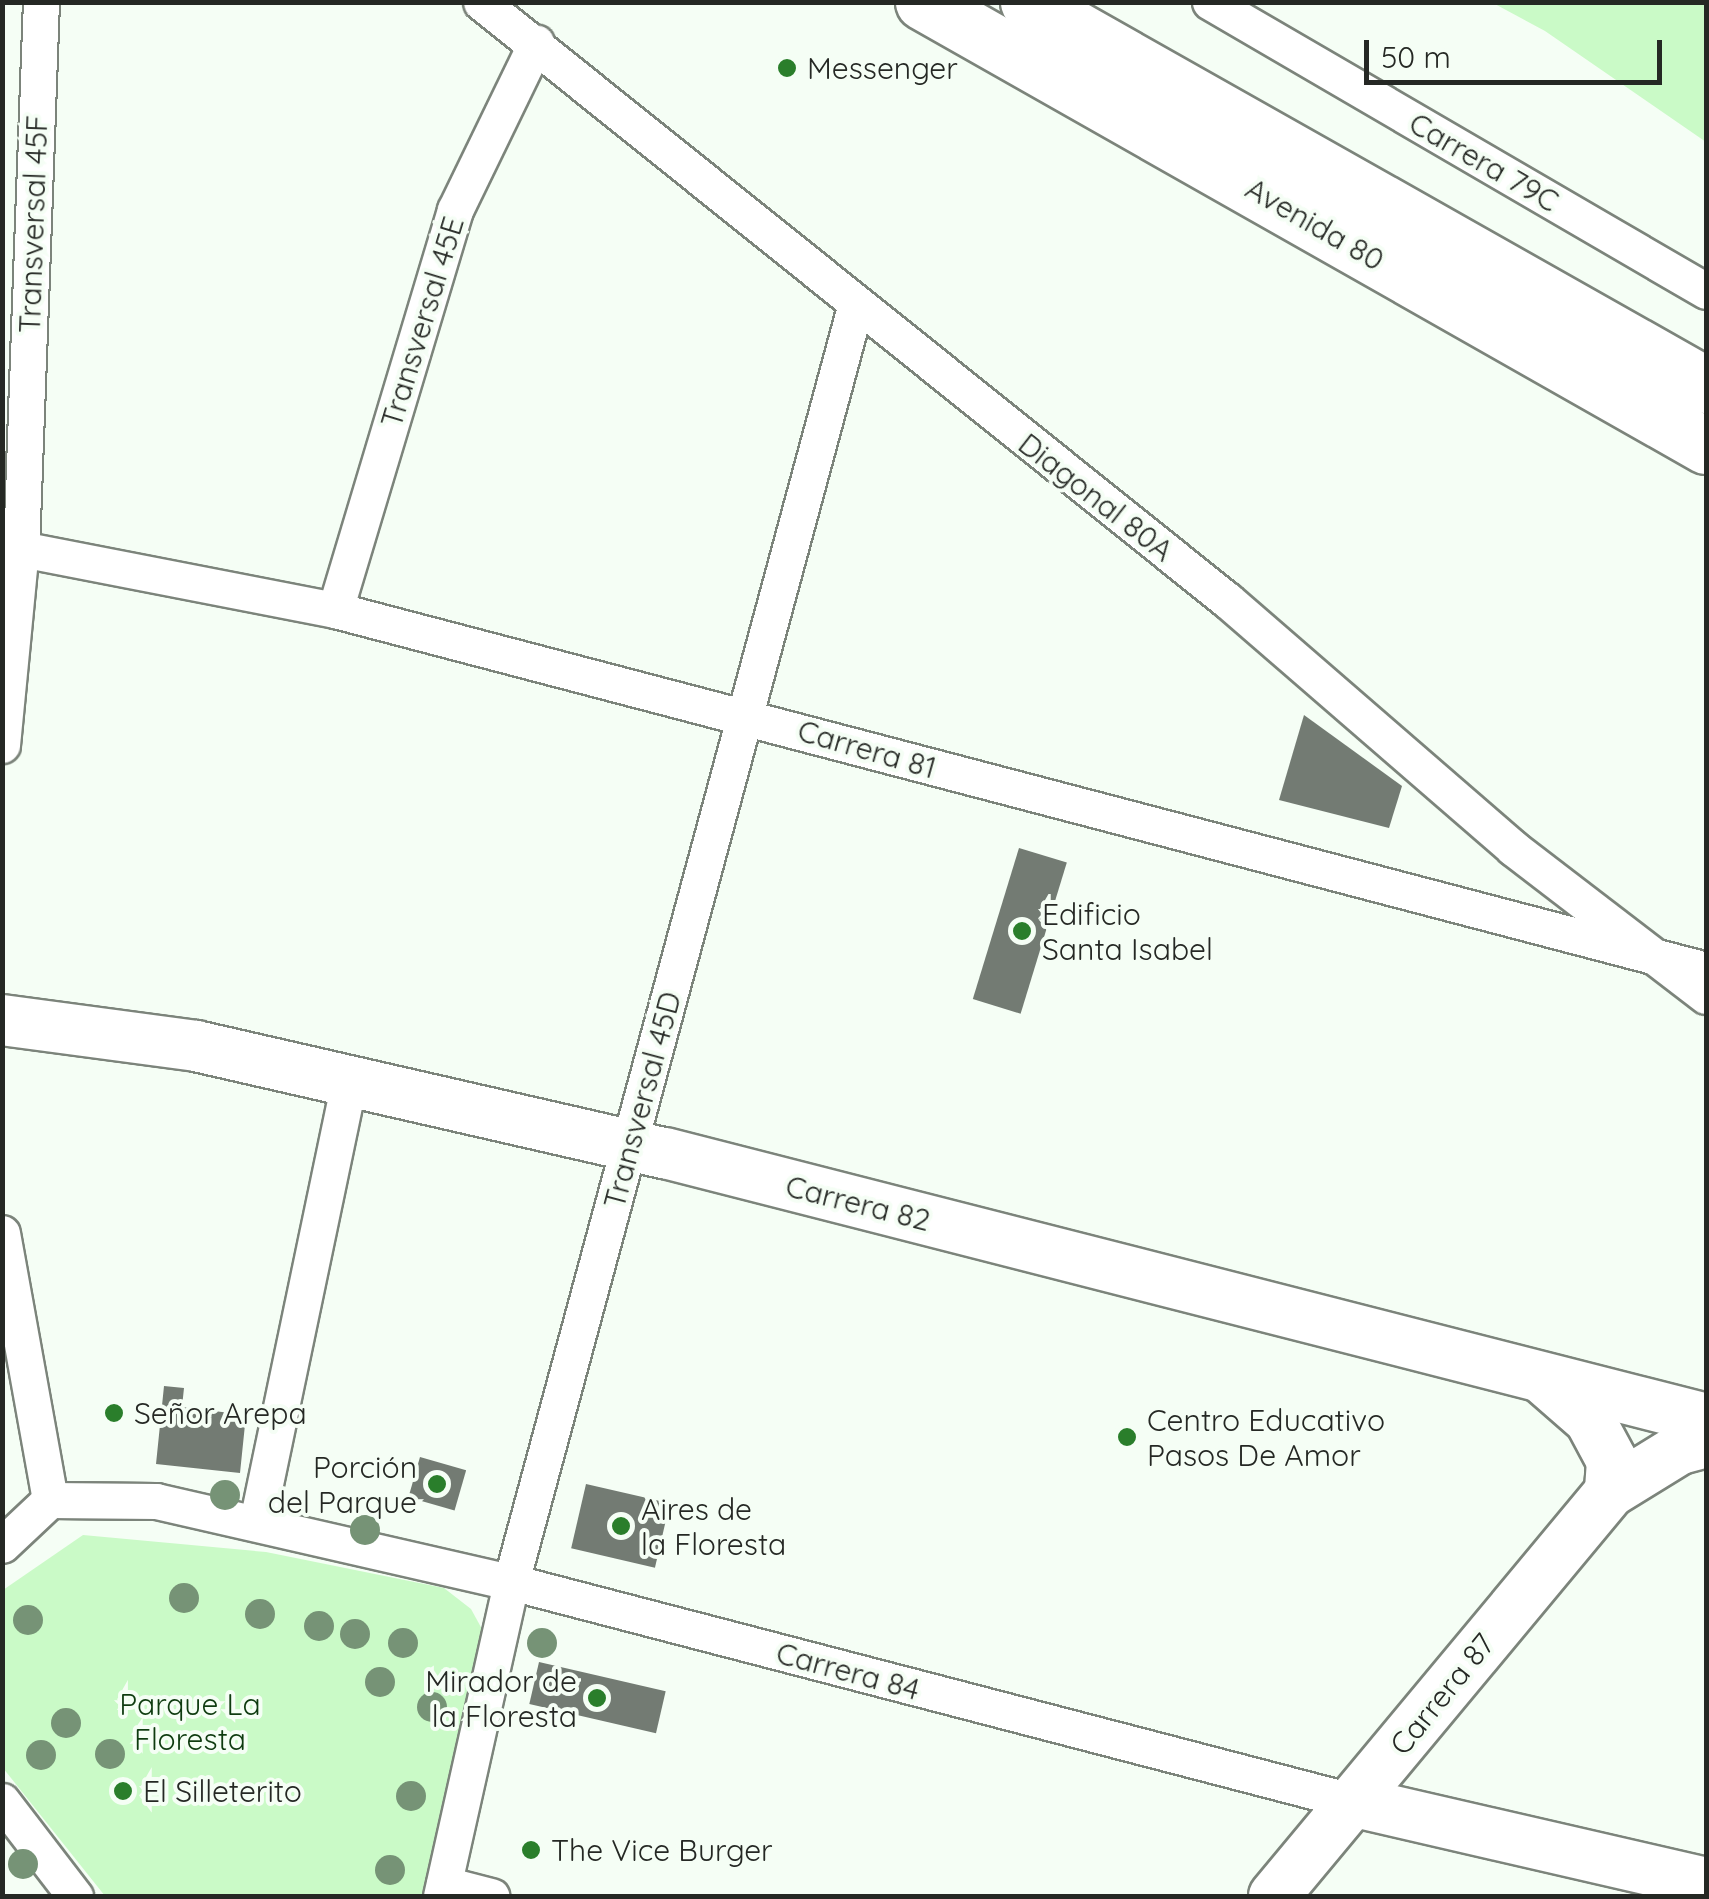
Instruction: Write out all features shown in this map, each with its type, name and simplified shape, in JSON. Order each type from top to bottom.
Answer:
[{"type":"main road","name":"Avenida 80","points":[[924,2],[1706,446]]},
{"type":"main road","name":"Avenida 80","points":[[1028,2],[1706,386]]},
{"type":"street","name":"Transversal 45F","points":[[2,745],[22,549],[42,2]]},
{"type":"street","name":"Diagonal 80A","points":[[481,2],[855,307],[1226,600],[1513,848],[1706,996]]},
{"type":"street","name":"Carrera 79C","points":[[1210,2],[1706,291]]},
{"type":"street","name":"Transversal 45E","points":[[334,610],[456,210],[536,44]]},
{"type":"street","name":"Transversal 45D","points":[[443,1890],[511,1582],[632,1147],[855,307]]},
{"type":"street","name":"Carrera 81","points":[[22,549],[334,610],[747,714],[1096,814],[1706,970]]},
{"type":"street","name":"Carrera 82","points":[[2,1020],[196,1046],[632,1147],[1530,1371],[1706,1419]]},
{"type":"street","points":[[257,1522],[349,1083]]},
{"type":"street","points":[[2,1234],[50,1500],[2,1545]]},
{"type":"street","points":[[1530,1371],[1590,1420],[1612,1460],[1610,1492]]},
{"type":"street","name":"Carrera 87","points":[[1274,1896],[1610,1492],[1680,1449],[1706,1442]]},
{"type":"street","name":"Carrera 84","points":[[50,1500],[156,1502],[257,1522],[511,1582],[1355,1802],[1706,1883]]},
{"type":"street","points":[[2,1801],[74,1896]]},
{"type":"street","points":[[443,1890],[491,1896]]},
{"type":"green space","points":[[1493,3],[1706,3],[1706,142],[1545,31]]},
{"type":"green space","name":"Parque La Floresta","points":[[83,1535],[266,1552],[444,1588],[471,1609],[488,1640],[422,1896],[105,1896],[3,1768],[3,1590]]},
{"type":"building","points":[[1304,715],[1402,786],[1389,828],[1279,800]]},
{"type":"building","name":"Edificio Santa Isabel","points":[[1019,848],[1067,863],[1021,1014],[973,999]]},
{"type":"building","points":[[164,1386],[184,1388],[182,1407],[246,1415],[240,1473],[156,1464]]},
{"type":"building","name":"Porción del Parque","points":[[420,1457],[466,1470],[455,1511],[408,1497]]},
{"type":"building","name":"Aires de la Floresta","points":[[586,1484],[670,1503],[655,1568],[571,1548]]},
{"type":"building","name":"Mirador de la Floresta","points":[[539,1662],[666,1691],[656,1733],[529,1704]]},
{"type":"place","name":"Messenger","points":[[787,68]]},
{"type":"place","name":"Edificio Santa Isabel","points":[[1022,931]]},
{"type":"place","name":"Señor Arepa","points":[[114,1413]]},
{"type":"place","name":"Centro Educativo Pasos De Amor","points":[[1127,1437]]},
{"type":"place","name":"Porción del Parque","points":[[437,1484]]},
{"type":"place","name":"Aires de la Floresta","points":[[621,1526]]},
{"type":"place","name":"Mirador de la Floresta","points":[[597,1698]]},
{"type":"place","name":"El Silleterito","points":[[123,1791]]},
{"type":"place","name":"The Vice Burger","points":[[531,1850]]}]
